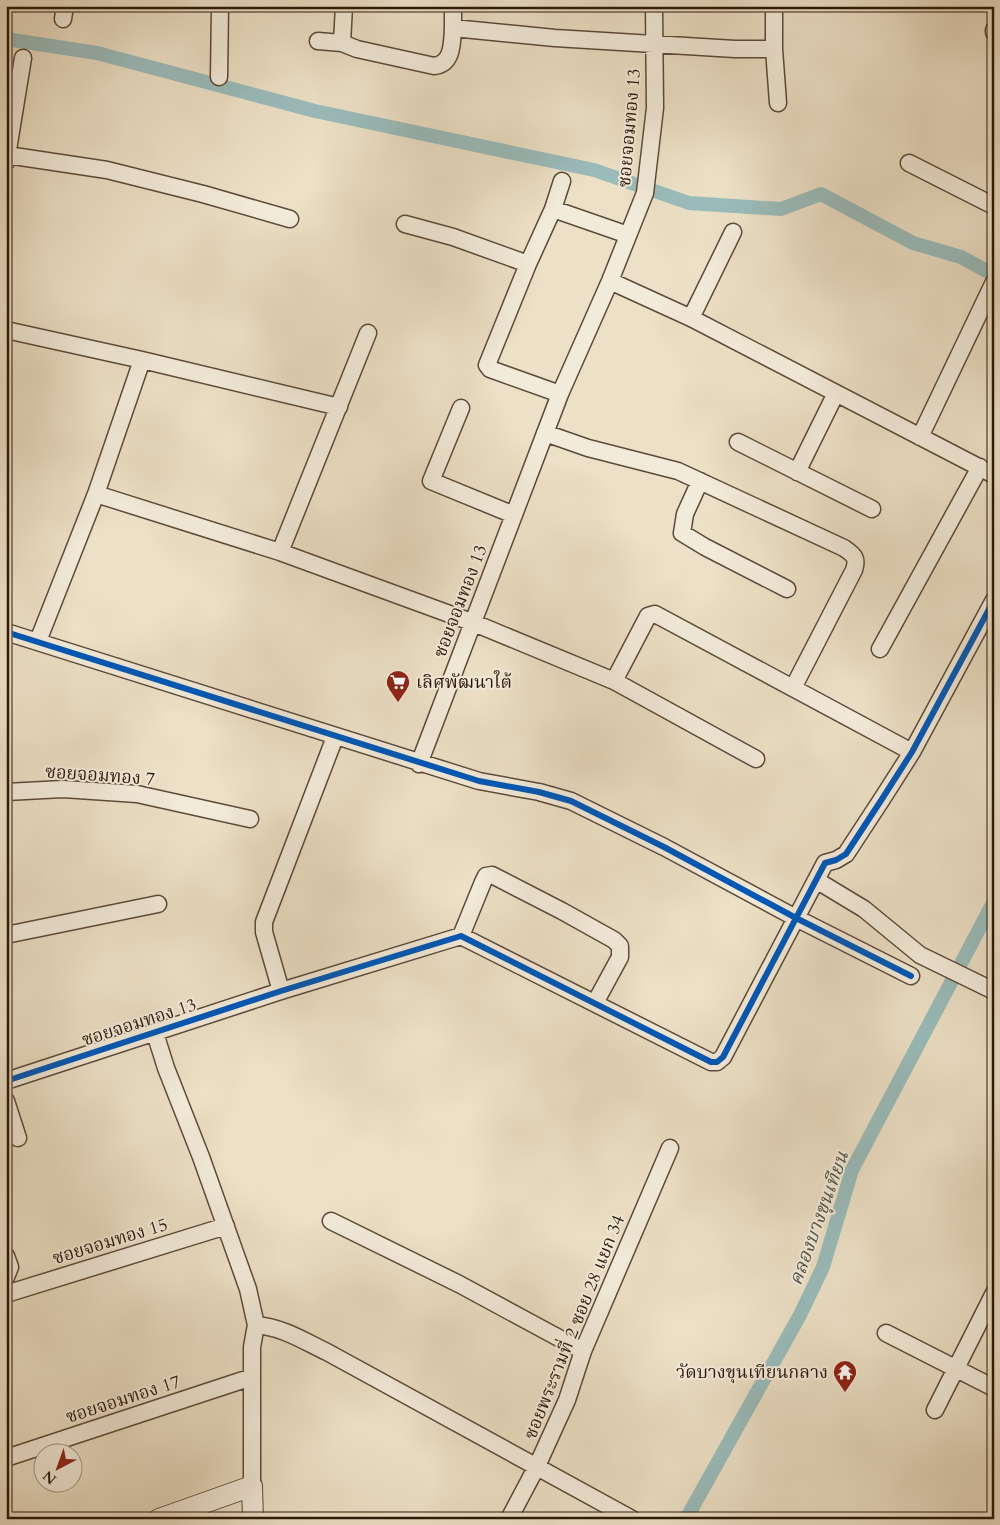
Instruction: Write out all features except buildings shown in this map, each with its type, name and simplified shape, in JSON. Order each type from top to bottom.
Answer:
[{"type":"street","points":[[219,77],[220,6]]},
{"type":"street","points":[[342,43],[344,6]]},
{"type":"street","points":[[318,41],[342,43],[414,62],[434,66],[440,65],[445,62],[450,53],[454,28],[454,6]]},
{"type":"street","name":"ซอยจอมทอง 13","points":[[419,764],[560,394],[610,281],[645,193],[655,108],[654,6]]},
{"type":"street","points":[[774,6],[774,49],[778,103]]},
{"type":"street","points":[[454,28],[555,38],[736,49],[774,49]]},
{"type":"street","points":[[23,58],[7,158],[107,170],[203,194],[290,219]]},
{"type":"street","points":[[909,163],[994,206]]},
{"type":"street","points":[[560,394],[488,367],[488,361],[553,209],[562,180]]},
{"type":"street","points":[[553,209],[628,235]]},
{"type":"street","points":[[405,224],[453,237],[528,264]]},
{"type":"street","points":[[691,318],[732,232]]},
{"type":"street","points":[[610,281],[691,318],[987,471],[880,649]]},
{"type":"street","points":[[920,437],[994,282]]},
{"type":"street","points":[[6,330],[142,360],[338,407]]},
{"type":"street","points":[[280,552],[368,333]]},
{"type":"street","points":[[38,641],[96,494],[142,360]]},
{"type":"street","points":[[797,472],[836,393]]},
{"type":"street","points":[[461,408],[431,481],[514,515]]},
{"type":"street","points":[[545,433],[588,448],[678,471],[844,548],[855,557],[854,570],[794,688]]},
{"type":"street","points":[[738,442],[872,509]]},
{"type":"street","points":[[700,481],[685,514],[681,528],[682,533],[686,537],[787,589]]},
{"type":"street","points":[[96,494],[280,552],[474,623],[614,681],[756,760]]},
{"type":"street","points":[[595,1004],[620,957],[620,946],[614,940],[553,906],[492,876],[486,876],[461,936],[595,1004],[711,1062],[717,1062],[723,1057],[826,862],[836,860],[846,854],[912,752],[994,600]]},
{"type":"street","points":[[614,681],[648,616],[654,614],[912,752]]},
{"type":"street","points":[[6,632],[419,764],[478,781],[539,792],[572,801],[911,976]]},
{"type":"street","points":[[281,991],[264,932],[264,922],[336,737]]},
{"type":"street","name":"ซอยจอมทอง 7","points":[[6,792],[63,789],[137,794],[250,819]]},
{"type":"street","points":[[816,880],[864,909],[920,955],[992,990]]},
{"type":"street","points":[[6,935],[158,904]]},
{"type":"street","name":"ซอยจอมทอง 13","points":[[6,1081],[281,991],[461,936]]},
{"type":"street","points":[[155,1033],[166,1068],[248,1289],[256,1325],[252,1347],[253,1519]]},
{"type":"street","points":[[6,1101],[18,1138]]},
{"type":"street","name":"ซอยพระรามที่ 2 ซอย 28 แยก 34","points":[[509,1519],[537,1466],[567,1400],[583,1351],[670,1148]]},
{"type":"street","points":[[331,1221],[459,1284],[583,1351]]},
{"type":"street","name":"ซอยจอมทอง 15","points":[[6,1294],[226,1226]]},
{"type":"street","points":[[6,1256],[10,1267],[6,1277]]},
{"type":"street","points":[[935,1410],[994,1293]]},
{"type":"street","points":[[256,1325],[271,1326],[279,1329],[327,1352],[632,1519]]},
{"type":"street","points":[[886,1333],[994,1388]]},
{"type":"street","name":"ซอยจอมทอง 17","points":[[6,1458],[252,1377]]},
{"type":"street","points":[[159,1519],[252,1486]]},
{"type":"waterway","points":[[6,39],[97,53],[315,111],[594,170],[689,203],[781,209],[821,194],[913,243],[961,257],[994,275]]},
{"type":"waterway","name":"คลองบางขุนเทียน","points":[[686,1519],[800,1315],[823,1267],[852,1170],[994,901]]},
{"type":"cycle path","points":[[6,1081],[281,991],[461,936],[711,1062],[717,1062],[723,1057],[825,863],[836,860],[846,854],[882,799],[912,752],[994,600]]},
{"type":"cycle path","points":[[6,632],[479,781],[539,792],[571,801],[664,847],[796,918],[911,976]]},
{"type":"place","name":"เลิศพัฒนาใต้","points":[[398,703]]},
{"type":"place","name":"วัดบางขุนเทียนกลาง","points":[[845,1393]]}]
